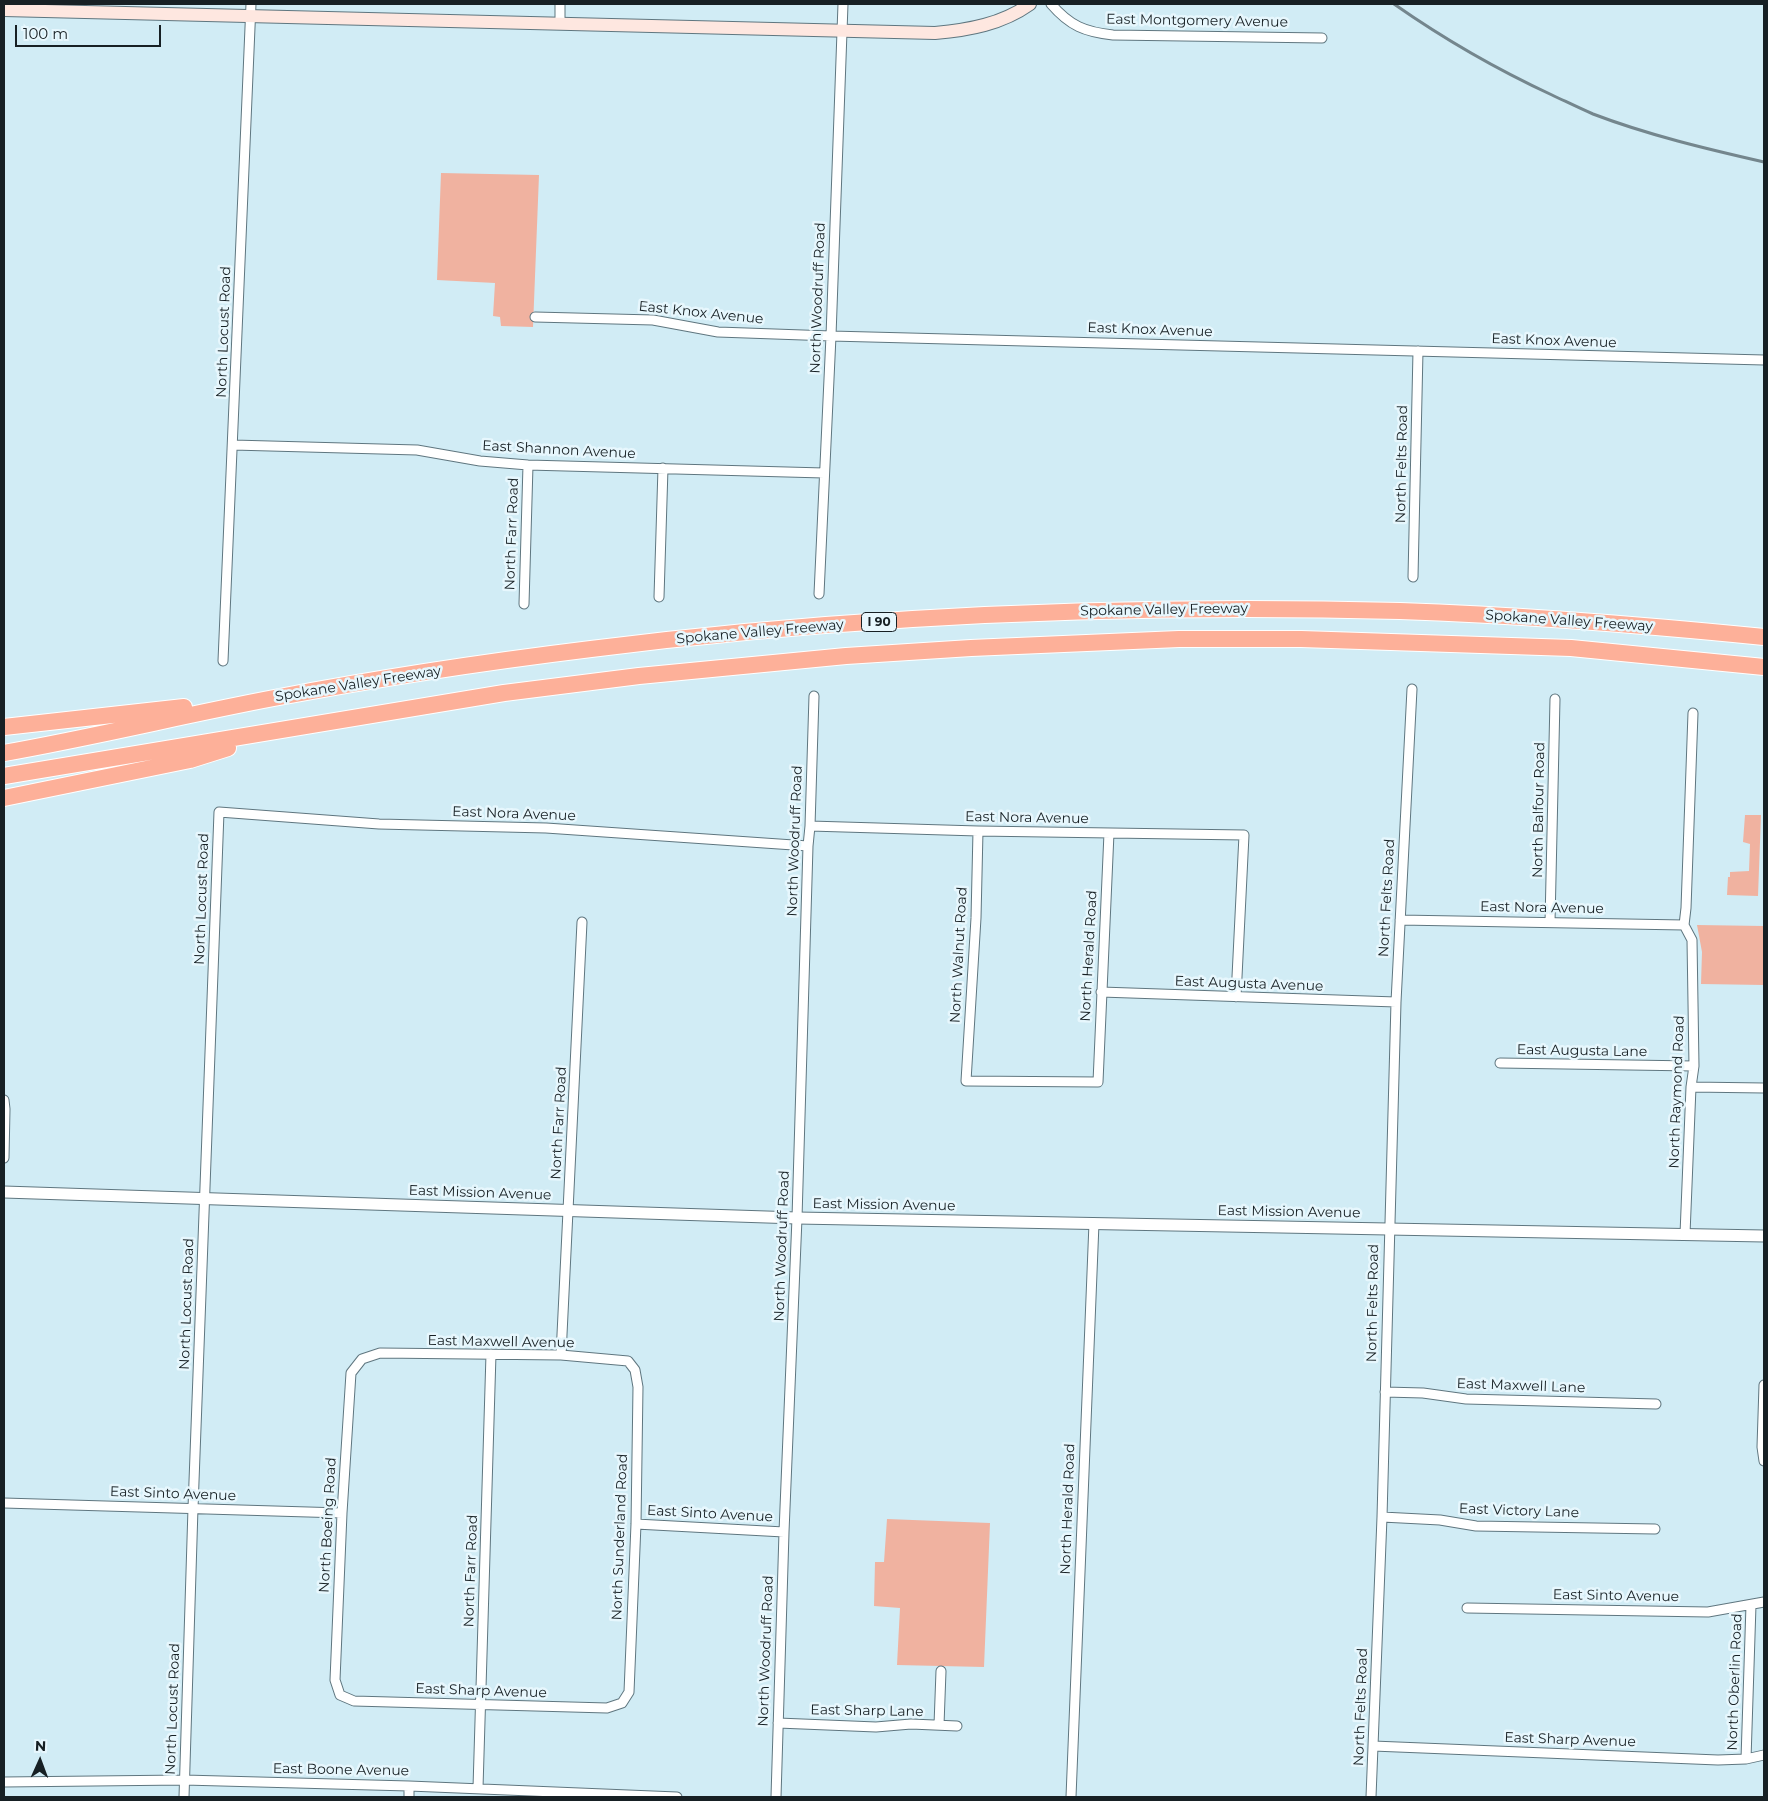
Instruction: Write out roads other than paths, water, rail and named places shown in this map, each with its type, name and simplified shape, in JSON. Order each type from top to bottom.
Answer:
[{"type":"highway","name":"Spokane Valley Freeway","points":[[4,753],[276,698],[480,664],[603,648],[769,630],[970,616],[1180,609],[1404,612],[1614,623],[1764,636]]},
{"type":"highway","name":"Spokane Valley Freeway","points":[[4,776],[504,693],[639,676],[846,656],[991,647],[1178,639],[1301,639],[1571,648],[1764,667]]},
{"type":"highway","points":[[4,727],[276,698]]},
{"type":"highway","points":[[4,798],[190,760],[287,730]]},
{"type":"main road","points":[[4,10],[250,10],[560,23],[935,33],[985,26],[1008,17],[1030,4]]},
{"type":"street","points":[[560,4],[560,23]]},
{"type":"street","name":"North Woodruff Road","points":[[819,594],[831,336],[843,4]]},
{"type":"street","name":"East Montgomery Avenue","points":[[1051,4],[1061,15],[1076,25],[1090,32],[1113,35],[1322,38]]},
{"type":"street","name":"North Locust Road","points":[[223,661],[250,10]]},
{"type":"street","name":"East Knox Avenue","points":[[535,317],[653,320],[725,332],[831,336],[1764,360]]},
{"type":"street","name":"North Felts Road","points":[[1413,577],[1418,351]]},
{"type":"street","name":"East Shannon Avenue","points":[[233,446],[417,450],[480,462],[528,465],[824,473]]},
{"type":"street","name":"North Farr Road","points":[[524,604],[528,465]]},
{"type":"street","points":[[659,597],[663,468]]},
{"type":"street","name":"North Felts Road","points":[[1371,1797],[1382,1517],[1396,1002],[1412,689]]},
{"type":"street","name":"North Woodruff Road","points":[[776,1797],[814,696]]},
{"type":"street","name":"North Balfour Road","points":[[1550,922],[1555,699]]},
{"type":"street","name":"North Raymond Road","points":[[1685,1234],[1691,1087],[1694,1066],[1692,940],[1684,925],[1692,713]]},
{"type":"street","name":"North Locust Road","points":[[184,1797],[219,812]]},
{"type":"street","name":"East Nora Avenue","points":[[219,812],[379,824],[546,828],[808,846]]},
{"type":"street","name":"East Nora Avenue","points":[[810,826],[1244,836],[1236,997]]},
{"type":"street","name":"North Walnut Road","points":[[978,831],[976,918],[966,1081],[1098,1082]]},
{"type":"street","name":"North Herald Road","points":[[1098,1082],[1109,833]]},
{"type":"street","name":"East Nora Avenue","points":[[1400,920],[1684,925]]},
{"type":"street","name":"North Farr Road","points":[[561,1356],[582,922]]},
{"type":"street","name":"East Augusta Avenue","points":[[1101,992],[1396,1002]]},
{"type":"street","name":"East Augusta Lane","points":[[1500,1063],[1694,1066]]},
{"type":"street","points":[[1691,1087],[1764,1088]]},
{"type":"street","points":[[4,1100],[4,1158]]},
{"type":"street","name":"East Mission Avenue","points":[[4,1192],[797,1218],[1764,1236]]},
{"type":"street","name":"North Herald Road","points":[[1071,1797],[1094,1223]]},
{"type":"street","name":"East Maxwell Avenue","points":[[362,1359],[380,1353],[561,1356],[628,1361],[635,1370]]},
{"type":"street","name":"North Farr Road","points":[[478,1788],[491,1354]]},
{"type":"street","name":"North Boeing Road","points":[[340,1695],[335,1680],[342,1514],[351,1373],[362,1359]]},
{"type":"street","name":"North Sunderland Road","points":[[622,1703],[629,1692],[636,1524],[638,1387],[635,1370]]},
{"type":"street","points":[[1764,1385],[1762,1447],[1764,1461]]},
{"type":"street","name":"East Maxwell Lane","points":[[1384,1392],[1423,1393],[1466,1399],[1656,1404]]},
{"type":"street","name":"East Sinto Avenue","points":[[4,1503],[342,1514]]},
{"type":"street","name":"East Victory Lane","points":[[1382,1517],[1440,1520],[1476,1526],[1655,1529]]},
{"type":"street","name":"East Sinto Avenue","points":[[636,1524],[784,1532]]},
{"type":"street","name":"East Sinto Avenue","points":[[1467,1608],[1708,1612],[1764,1602]]},
{"type":"street","name":"North Oberlin Road","points":[[1746,1759],[1751,1605]]},
{"type":"street","points":[[939,1726],[941,1670]]},
{"type":"street","name":"East Sharp Avenue","points":[[340,1695],[354,1701],[481,1705],[607,1708],[622,1703]]},
{"type":"street","name":"East Sharp Lane","points":[[778,1723],[956,1726]]},
{"type":"street","name":"East Sharp Avenue","points":[[1373,1746],[1718,1760],[1746,1759],[1764,1755]]},
{"type":"street","name":"East Boone Avenue","points":[[4,1782],[184,1780],[478,1788],[548,1794],[677,1797]]},
{"type":"street","points":[[409,1786],[409,1797]]},
{"type":"railway","points":[[1394,4],[1491,64],[1593,114],[1656,135],[1764,162]]}]
